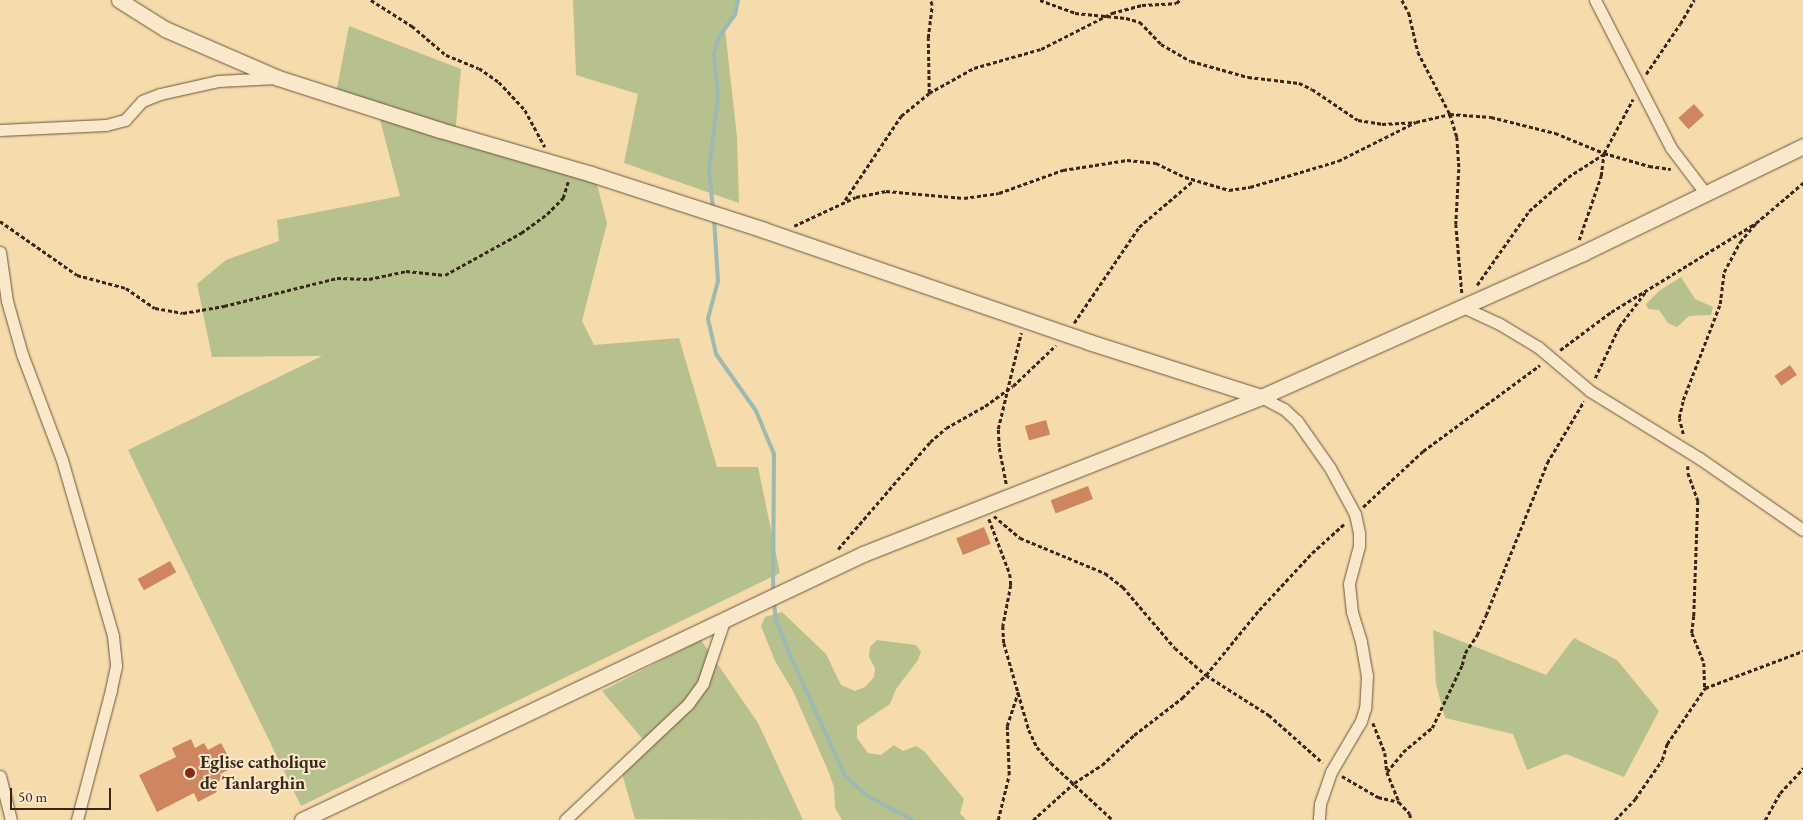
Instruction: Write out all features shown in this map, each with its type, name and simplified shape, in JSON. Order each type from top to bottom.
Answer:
[{"type":"street","points":[[119,0],[165,29],[278,78],[440,130],[572,168],[778,235],[1024,320],[1261,397],[1284,409],[1297,421],[1330,468],[1355,514],[1359,546],[1349,584],[1352,612],[1361,642],[1367,675],[1365,708],[1361,721],[1333,770],[1320,804],[1319,820]]},
{"type":"street","points":[[1595,0],[1671,148],[1706,194]]},
{"type":"street","points":[[0,130],[106,125],[124,120],[142,101],[160,94],[218,81],[278,78]]},
{"type":"street","points":[[302,820],[863,554],[1261,397],[1573,258],[1803,146]]},
{"type":"street","points":[[0,252],[7,301],[17,336],[62,460],[113,636],[116,666],[77,820]]},
{"type":"street","points":[[1463,307],[1498,323],[1538,347],[1590,391],[1688,450],[1803,530]]},
{"type":"street","points":[[565,820],[688,704],[703,683],[725,618]]},
{"type":"street","points":[[0,776],[12,820]]},
{"type":"path","points":[[371,0],[412,26],[446,55],[479,68],[499,82],[525,110],[540,134],[551,162]]},
{"type":"path","points":[[930,0],[932,5],[928,38],[930,93]]},
{"type":"path","points":[[1040,0],[1075,13],[1108,15],[1140,22],[1162,44],[1199,64],[1248,77],[1299,83],[1312,89],[1358,120],[1382,124],[1416,122],[1450,114],[1490,117],[1555,133],[1604,153],[1649,166],[1688,171]]},
{"type":"path","points":[[845,201],[901,116],[930,93],[974,68],[1040,50],[1108,15],[1142,5],[1176,3],[1180,0]]},
{"type":"path","points":[[1402,0],[1408,13],[1418,52],[1450,114],[1457,137],[1456,224],[1463,307]]},
{"type":"path","points":[[1573,258],[1601,176],[1604,153],[1639,86],[1694,0]]},
{"type":"path","points":[[778,235],[845,201],[886,191],[964,198],[998,193],[1063,170],[1127,160],[1156,163],[1194,180],[1229,190],[1250,188],[1338,161],[1416,122]]},
{"type":"path","points":[[1463,307],[1529,212],[1568,178],[1604,153]]},
{"type":"path","points":[[0,221],[77,275],[106,281],[126,288],[155,308],[183,313],[224,306],[337,278],[369,279],[406,270],[445,275],[521,233],[547,214],[563,198],[572,168]]},
{"type":"path","points":[[838,550],[930,442],[946,428],[1005,392],[1066,334],[1139,227],[1194,180]]},
{"type":"path","points":[[1033,820],[1074,783],[1102,765],[1134,734],[1182,698],[1206,674],[1259,610],[1312,553],[1423,451],[1467,416],[1611,312],[1756,223],[1803,183]]},
{"type":"path","points":[[1705,688],[1704,663],[1692,633],[1698,501],[1688,473],[1688,450],[1679,418],[1683,400],[1720,304],[1724,272],[1740,242],[1756,223]]},
{"type":"path","points":[[1387,772],[1403,752],[1432,728],[1462,665],[1465,653],[1477,635],[1486,615],[1547,463],[1590,391],[1599,366],[1619,327],[1647,290]]},
{"type":"path","points":[[1008,497],[999,447],[998,429],[1005,392],[1024,320]]},
{"type":"path","points":[[984,506],[1002,526],[1020,538],[1105,573],[1123,587],[1175,648],[1206,674],[1269,715],[1304,748],[1353,785],[1378,797],[1399,802]]},
{"type":"path","points":[[984,506],[1010,574],[1011,586],[1002,626],[1004,643],[1036,747],[1113,820]]},
{"type":"path","points":[[1615,820],[1635,799],[1662,760],[1666,744],[1705,688],[1803,651]]},
{"type":"path","points":[[998,820],[1009,775],[1007,726],[1018,691]]},
{"type":"path","points":[[1365,708],[1379,734],[1385,753],[1387,772],[1399,802],[1410,814],[1411,820]]},
{"type":"path","points":[[1765,820],[1780,793],[1803,768]]},
{"type":"green space","points":[[573,0],[738,0],[735,15],[725,29],[737,137],[739,203],[624,163],[638,94],[576,75]]},
{"type":"green space","points":[[349,26],[461,69],[455,136],[595,177],[607,223],[582,321],[594,345],[679,338],[717,467],[758,467],[780,573],[301,806],[128,450],[322,356],[212,357],[197,284],[226,260],[279,241],[277,220],[400,196],[378,112],[335,98]]},
{"type":"green space","points":[[1681,277],[1695,299],[1713,307],[1711,315],[1689,316],[1677,327],[1668,323],[1659,310],[1648,309],[1646,304],[1659,291]]},
{"type":"green space","points":[[782,612],[826,654],[841,685],[855,691],[865,687],[874,677],[875,668],[869,657],[870,647],[877,640],[916,645],[921,652],[918,660],[896,689],[890,704],[857,726],[857,738],[868,753],[881,755],[894,745],[903,751],[916,746],[924,751],[964,799],[960,813],[966,820],[842,820],[835,808],[834,787],[827,768],[793,691],[775,661],[761,626],[765,617]]},
{"type":"green space","points":[[1433,630],[1546,675],[1574,638],[1617,660],[1659,711],[1624,777],[1566,754],[1527,770],[1513,734],[1445,718],[1436,684]]},
{"type":"green space","points":[[701,640],[758,723],[803,820],[635,819],[620,766],[646,743],[602,691]]},
{"type":"building","points":[[1694,104],[1704,115],[1688,129],[1678,118]]},
{"type":"building","points":[[1790,365],[1797,375],[1781,386],[1774,376]]},
{"type":"building","points":[[1046,420],[1050,434],[1029,440],[1025,426]]},
{"type":"building","points":[[1088,486],[1093,499],[1056,513],[1051,500]]},
{"type":"building","points":[[984,527],[991,544],[963,555],[956,538]]},
{"type":"building","points":[[170,561],[176,572],[144,590],[138,579]]},
{"type":"building","points":[[191,739],[195,748],[204,743],[208,750],[221,743],[234,767],[220,774],[223,779],[213,784],[217,792],[198,802],[194,793],[157,812],[139,775],[176,757],[172,748]]},
{"type":"waterway","points":[[713,208],[709,170],[718,97],[714,54],[718,38],[735,15],[738,0]]},
{"type":"waterway","points":[[714,218],[718,281],[708,319],[716,354],[756,411],[774,454],[773,592]]},
{"type":"waterway","points":[[774,602],[776,620],[792,660],[845,776],[868,796],[913,820]]},
{"type":"place","name":"Eglise catholique de Tanlarghin","points":[[190,773]]}]
